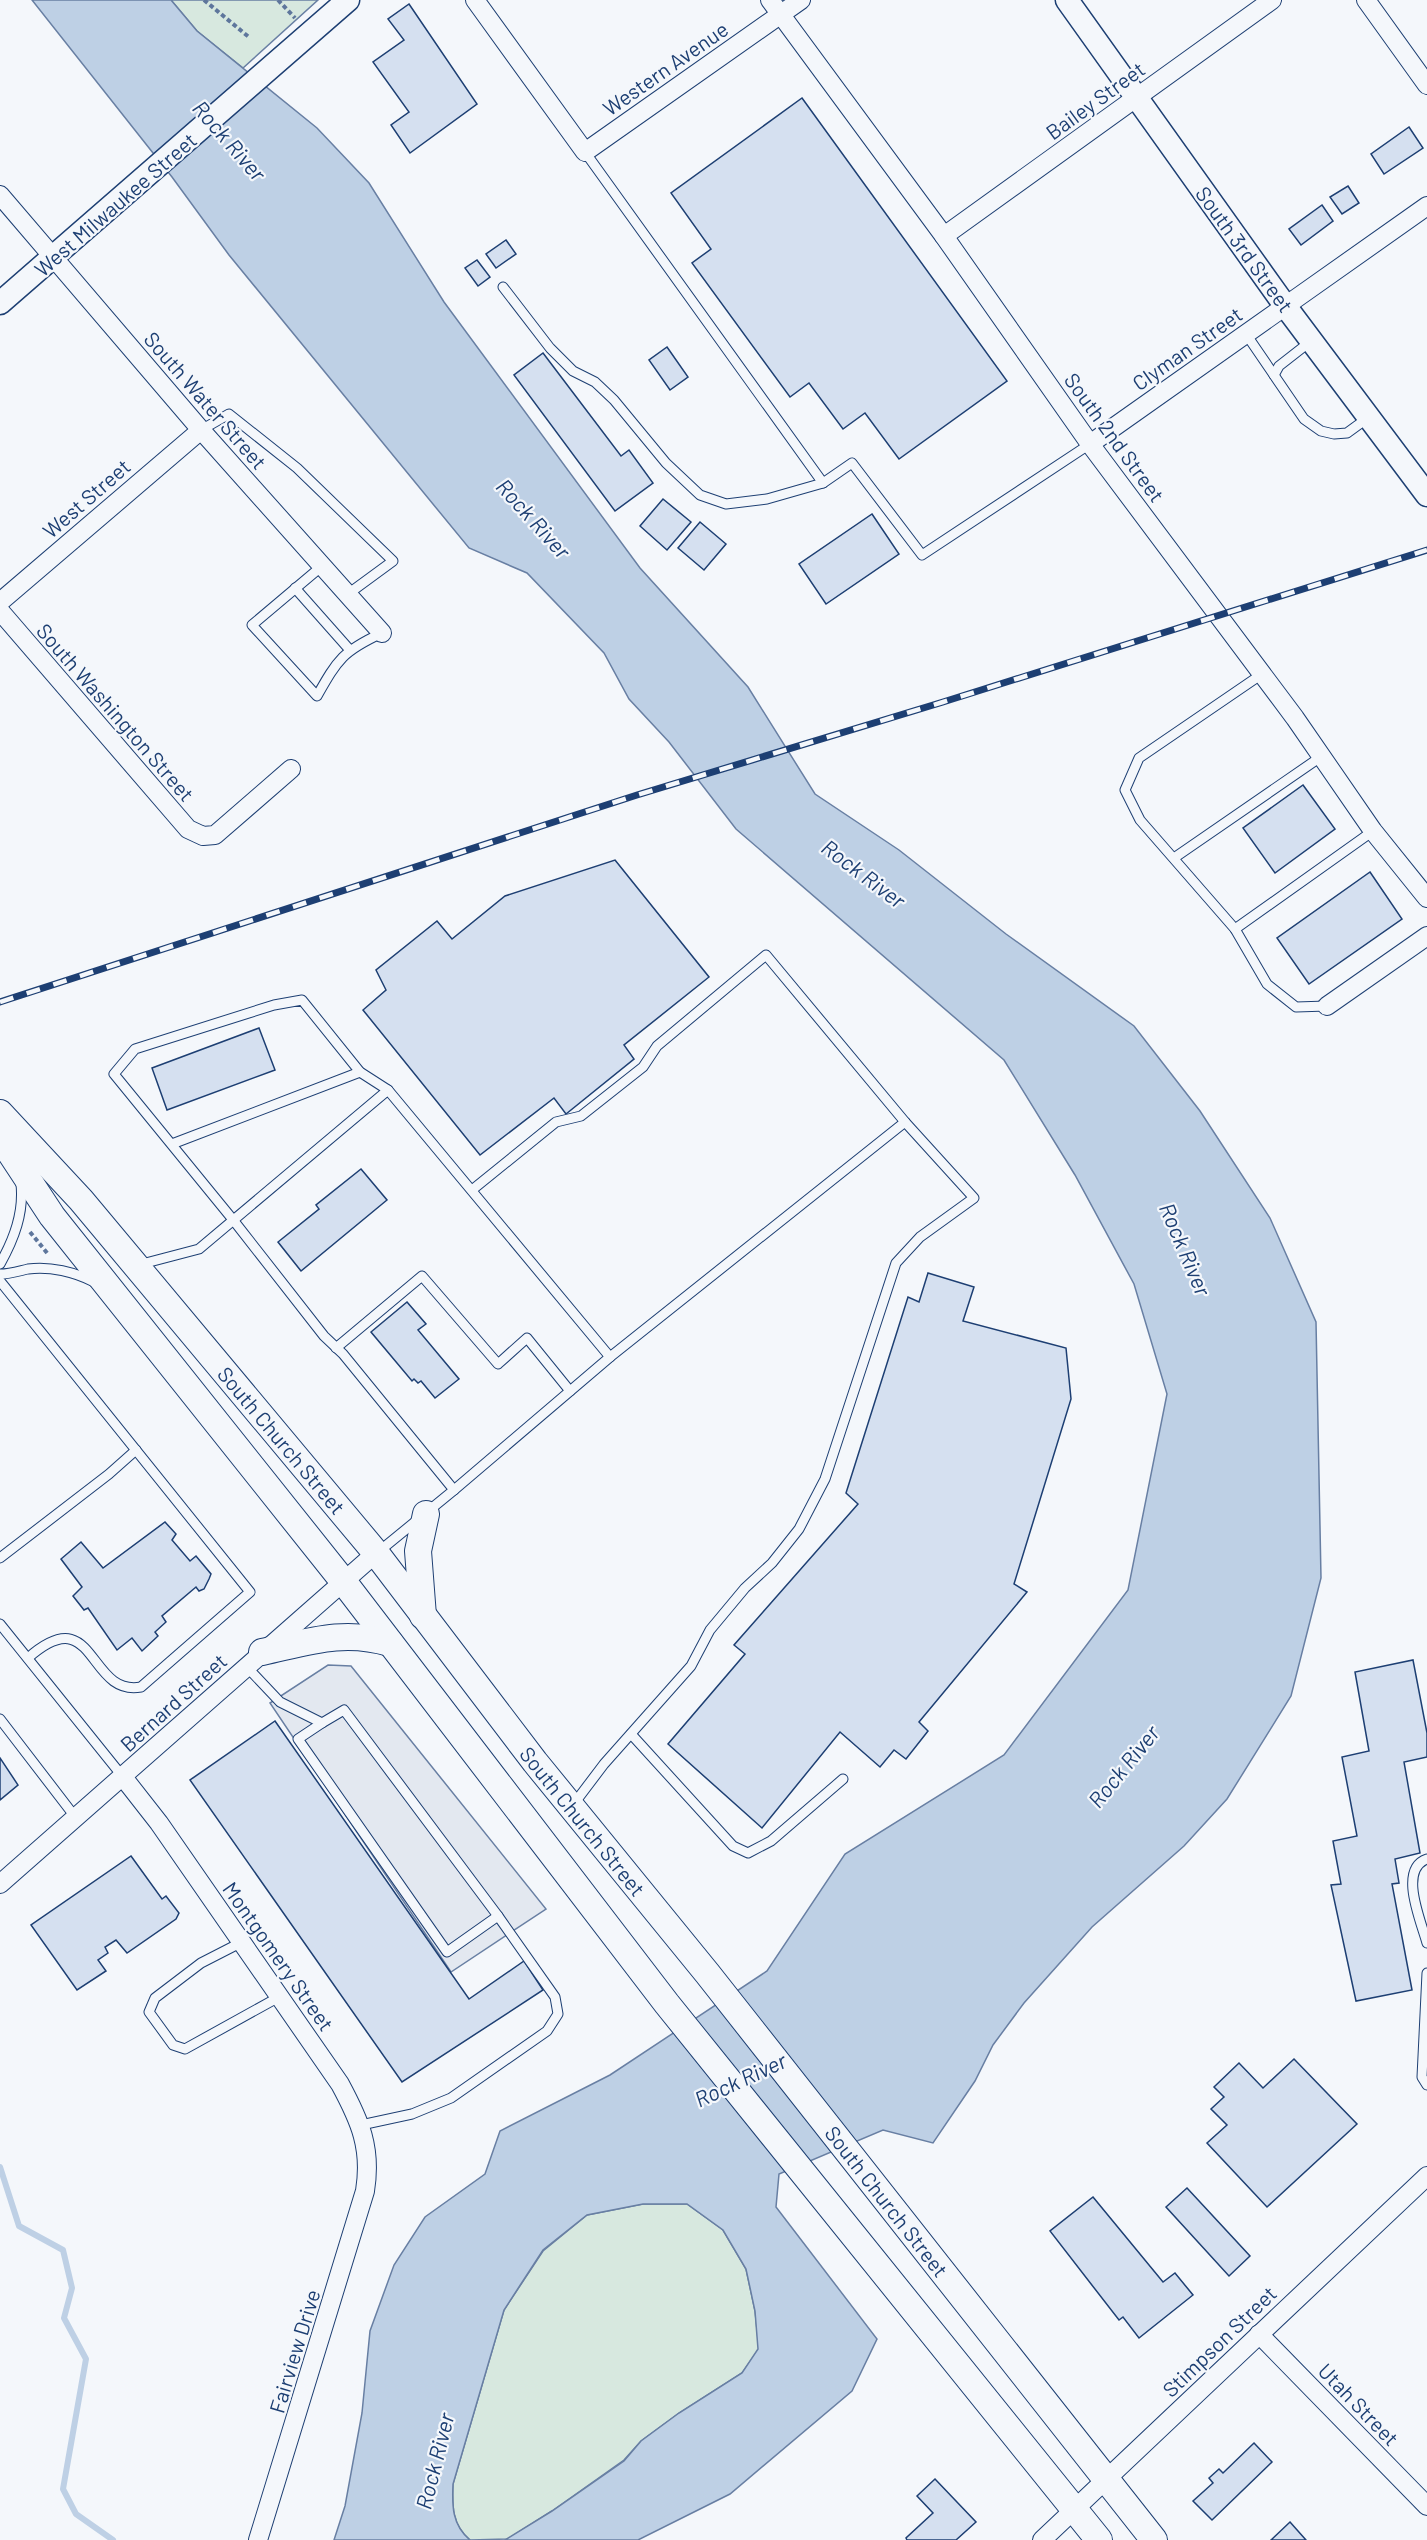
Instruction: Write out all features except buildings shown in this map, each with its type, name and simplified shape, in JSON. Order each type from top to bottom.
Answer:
[{"type":"main road","name":"South Church Street","points":[[0,1113],[81,1200],[376,1553],[572,1807],[707,1973],[1154,2540]]},
{"type":"main road","name":"South Church Street","points":[[0,1137],[52,1216],[343,1581],[667,2004],[1099,2540]]},
{"type":"main road","points":[[423,1616],[418,1551],[426,1514]]},
{"type":"main road","points":[[254,1659],[330,1637],[366,1636],[390,1643]]},
{"type":"street","name":"West Milwaukee Street","points":[[0,303],[348,0]]},
{"type":"street","points":[[475,0],[585,152]]},
{"type":"street","name":"Western Avenue","points":[[585,152],[775,8],[801,0]]},
{"type":"street","name":"South 3rd Street","points":[[1067,0],[1286,307],[1427,495]]},
{"type":"street","points":[[1366,0],[1427,85]]},
{"type":"street","name":"Bailey Street","points":[[944,236],[1136,98],[1261,3]]},
{"type":"street","name":"South 2nd Street","points":[[775,8],[944,236],[1090,444],[1322,756],[1373,831],[1427,898]]},
{"type":"street","name":"South Water Street","points":[[0,195],[201,429],[382,633]]},
{"type":"street","name":"Clyman Street","points":[[1090,444],[1427,206]]},
{"type":"street","name":"West Street","points":[[0,602],[201,429]]},
{"type":"street","name":"South Washington Street","points":[[0,611],[188,829],[203,836],[215,835],[291,769]]},
{"type":"street","points":[[1327,1006],[1427,936]]},
{"type":"street","name":"Bernard Street","points":[[0,1884],[376,1553]]},
{"type":"street","name":"Montgomery Street","points":[[123,1777],[159,1823],[340,2084],[361,2125],[368,2174]]},
{"type":"street","name":"Fairview Drive","points":[[258,2540],[359,2215],[368,2174]]},
{"type":"street","name":"Stimpson Street","points":[[1042,2540],[1427,2175]]},
{"type":"street","name":"Utah Street","points":[[1259,2334],[1427,2506]]},
{"type":"lane","points":[[585,152],[823,483]]},
{"type":"lane","points":[[504,288],[550,348],[573,371],[595,382],[614,400],[666,463],[699,495],[726,504],[767,499],[823,483],[852,463],[922,555],[1090,444]]},
{"type":"lane","points":[[1246,334],[1304,419],[1320,431],[1334,434],[1347,433],[1368,417]]},
{"type":"lane","points":[[1274,375],[1279,366],[1311,341]]},
{"type":"lane","points":[[201,429],[229,414],[297,468],[393,561],[348,594]]},
{"type":"lane","points":[[322,566],[252,625],[317,696],[330,673],[349,649],[382,633]]},
{"type":"lane","points":[[295,588],[349,649]]},
{"type":"lane","points":[[1262,674],[1139,758],[1125,790],[1140,820],[1235,930],[1267,984],[1296,1007],[1327,1006]]},
{"type":"lane","points":[[1174,858],[1322,756]]},
{"type":"lane","points":[[1235,930],[1373,831]]},
{"type":"lane","points":[[472,1190],[556,1122],[580,1116],[643,1067],[657,1046],[766,956],[905,1122],[974,1198],[920,1237],[896,1263],[825,1479],[799,1529],[772,1563],[745,1588],[710,1630],[691,1666],[604,1764],[572,1807]]},
{"type":"lane","points":[[454,1490],[324,1336],[114,1074],[135,1049],[274,1005],[302,1000],[360,1072],[388,1090],[610,1357]]},
{"type":"lane","points":[[172,1144],[360,1072]]},
{"type":"lane","points":[[136,1265],[171,1258],[199,1248],[388,1090]]},
{"type":"lane","points":[[376,1553],[426,1514],[610,1357],[905,1122]]},
{"type":"lane","points":[[0,1264],[14,1236],[20,1214],[22,1194],[20,1167]]},
{"type":"lane","points":[[0,1274],[30,1269],[63,1271],[80,1274],[114,1294]]},
{"type":"lane","points":[[336,1348],[422,1276],[498,1364],[527,1338],[570,1391]]},
{"type":"lane","points":[[0,1281],[250,1592],[141,1687],[129,1689],[118,1685],[80,1643],[67,1638],[55,1638],[44,1643],[28,1658]]},
{"type":"lane","points":[[0,1558],[109,1474],[136,1450]]},
{"type":"lane","points":[[0,1624],[123,1777]]},
{"type":"lane","points":[[254,1659],[280,1702],[322,1723]]},
{"type":"lane","points":[[361,2125],[412,2114],[451,2098],[547,2031],[558,2014],[555,1997],[498,1916],[344,1710],[298,1739],[447,1953],[498,1916]]},
{"type":"lane","points":[[0,1719],[76,1818]]},
{"type":"lane","points":[[631,1734],[733,1846],[748,1853],[771,1841],[843,1779]]},
{"type":"lane","points":[[1427,1859],[1419,1862],[1413,1871],[1412,1886],[1427,1943]]},
{"type":"lane","points":[[242,1942],[201,1963],[155,1998],[149,2012],[173,2045],[185,2049],[279,1997]]},
{"type":"lane","points":[[1427,1973],[1422,2077],[1427,2085]]},
{"type":"path","points":[[204,0],[250,38]]},
{"type":"path","points":[[278,0],[295,18]]},
{"type":"path","points":[[28,1229],[48,1254]]},
{"type":"shaded area","points":[[171,0],[318,0],[243,68],[197,31]]},
{"type":"shaded area","points":[[328,1665],[351,1666],[546,1909],[451,1972],[270,1703]]},
{"type":"shaded area","points":[[643,2204],[687,2204],[723,2230],[746,2269],[755,2311],[759,2349],[742,2373],[679,2413],[641,2441],[624,2460],[552,2511],[508,2539],[470,2540],[460,2528],[454,2515],[453,2484],[504,2310],[543,2251],[587,2215]]},
{"type":"water","name":"Rock River","points":[[32,0],[171,0],[197,31],[317,128],[369,183],[444,302],[640,568],[748,687],[815,794],[899,850],[1006,934],[1134,1026],[1200,1111],[1270,1218],[1316,1322],[1321,1578],[1291,1696],[1227,1799],[1184,1846],[1092,1927],[1024,2003],[993,2045],[975,2081],[933,2143],[883,2130],[779,2174],[776,2207],[877,2339],[852,2391],[730,2494],[638,2540],[505,2540],[552,2511],[624,2461],[641,2441],[679,2413],[742,2373],[758,2349],[755,2311],[746,2269],[723,2230],[687,2204],[643,2204],[587,2215],[543,2250],[504,2310],[453,2484],[454,2515],[460,2528],[470,2540],[334,2540],[345,2506],[362,2413],[370,2331],[394,2265],[425,2217],[485,2174],[500,2131],[610,2075],[767,1971],[845,1854],[1004,1755],[1128,1590],[1167,1394],[1134,1284],[1075,1175],[1004,1060],[736,829],[669,742],[629,699],[604,653],[527,573],[469,548],[229,255],[172,177]]},
{"type":"waterway","points":[[0,2167],[19,2226],[63,2250],[72,2288],[64,2318],[86,2359],[63,2489],[76,2514],[113,2540]]},
{"type":"railway","points":[[0,1002],[637,795],[943,702],[1427,550]]}]
